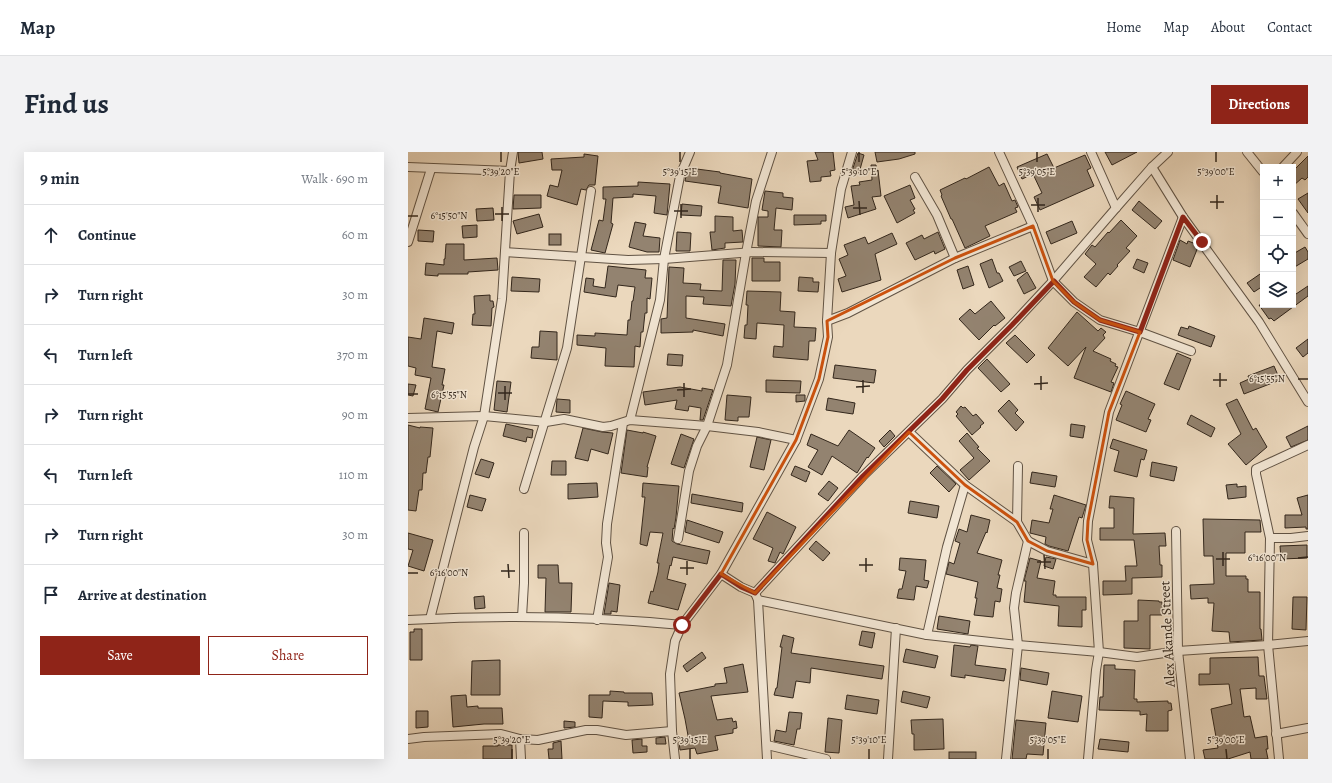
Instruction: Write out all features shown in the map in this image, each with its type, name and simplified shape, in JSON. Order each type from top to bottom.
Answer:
[{"type":"street","points":[[430,619],[474,447],[484,416],[502,299],[510,171],[513,152]]},
{"type":"street","points":[[597,620],[607,562],[607,524],[626,422],[660,300],[664,259],[680,176],[690,152]]},
{"type":"street","points":[[678,539],[689,471],[697,446],[707,426],[727,365],[756,201],[772,152]]},
{"type":"street","points":[[676,759],[672,731],[670,674],[675,641],[682,625],[721,574],[796,440],[819,379],[828,337],[827,320],[832,253],[841,189],[852,152]]},
{"type":"street","points":[[999,152],[1033,226],[1054,281],[1074,302],[1100,320],[1140,332],[1191,351]]},
{"type":"street","points":[[1091,152],[1116,208]]},
{"type":"street","points":[[767,759],[757,596],[863,476],[942,399],[967,370],[1054,281],[1152,167],[1168,152]]},
{"type":"street","points":[[1247,152],[1260,168]]},
{"type":"street","points":[[1286,164],[1297,152]]},
{"type":"street","points":[[408,167],[510,171]]},
{"type":"street","points":[[1152,167],[1183,217],[1259,322],[1308,402]]},
{"type":"street","points":[[408,242],[431,169]]},
{"type":"street","points":[[915,177],[937,215],[955,258]]},
{"type":"street","points":[[524,489],[546,422],[567,348],[591,191]]},
{"type":"street","points":[[1088,759],[1099,652],[1093,564],[1087,540],[1088,521],[1109,412],[1183,217]]},
{"type":"street","points":[[1296,217],[1308,234]]},
{"type":"street","points":[[827,320],[848,313],[955,258],[1033,226]]},
{"type":"street","points":[[505,252],[628,260],[664,259],[746,252],[832,253]]},
{"type":"street","points":[[408,418],[484,416],[546,422],[564,419],[603,427],[626,422],[707,426],[758,432],[796,440]]},
{"type":"street","points":[[909,432],[965,485],[1017,522],[1028,541],[1047,551],[1093,564]]},
{"type":"street","points":[[1279,759],[1268,645],[1270,538],[1256,469],[1308,445]]},
{"type":"street","points":[[1017,522],[1018,466]]},
{"type":"street","points":[[927,635],[947,547],[965,485]]},
{"type":"street","name":"Alex Akande Street","points":[[1176,531],[1178,651],[1190,759]]},
{"type":"street","points":[[522,617],[524,533]]},
{"type":"street","points":[[1270,538],[1308,536]]},
{"type":"street","points":[[1006,759],[1018,645],[1014,608],[1028,541]]},
{"type":"street","points":[[721,574],[757,596],[927,635],[1099,652],[1137,658],[1178,651],[1308,642]]},
{"type":"street","points":[[408,620],[522,617],[634,620],[682,625]]},
{"type":"street","points":[[888,759],[896,628]]},
{"type":"street","points":[[1276,734],[1308,728]]},
{"type":"street","points":[[408,739],[500,734],[520,739],[538,740],[586,730],[598,730],[626,735],[672,731]]},
{"type":"street","points":[[520,739],[521,759]]},
{"type":"street","points":[[767,745],[826,759]]},
{"type":"highlighted area","points":[[1033,226],[1053,281],[1074,302],[1100,320],[1140,332],[1109,412],[1088,521],[1087,540],[1093,564],[1047,551],[1028,541],[1017,522],[965,485],[909,432],[755,593],[721,574],[796,440],[819,379],[828,337],[827,321],[955,258]]},
{"type":"building","points":[[518,152],[542,152],[543,159],[519,163]]},
{"type":"building","points":[[815,152],[833,152],[835,170],[830,171],[831,176],[821,177],[821,181],[810,182],[807,161],[818,160]]},
{"type":"building","points":[[875,152],[915,152],[915,154],[899,159],[877,162]]},
{"type":"building","points":[[1105,152],[1137,152],[1112,165]]},
{"type":"building","points":[[858,153],[864,155],[859,173],[852,171]]},
{"type":"building","points":[[584,154],[598,156],[595,185],[589,185],[586,190],[581,189],[577,205],[547,196],[550,185],[558,187],[562,170],[552,170],[551,159],[584,157]]},
{"type":"building","points":[[1047,154],[1054,168],[1085,155],[1091,168],[1087,170],[1094,186],[1040,210],[1034,197],[1042,193],[1033,174],[1022,179],[1017,167]]},
{"type":"building","points":[[1308,156],[1308,177],[1305,180],[1302,178],[1296,183],[1296,168]]},
{"type":"building","points":[[871,165],[876,165],[877,171],[878,170],[881,196],[872,197],[876,209],[848,218],[845,207],[854,205],[851,186],[860,185],[859,182],[872,180]]},
{"type":"building","points":[[989,167],[999,186],[1004,183],[1012,201],[1015,200],[1018,207],[1015,208],[1017,212],[985,226],[990,236],[965,248],[941,196],[940,190]]},
{"type":"building","points":[[689,168],[720,172],[752,179],[748,208],[718,203],[721,186],[685,181]]},
{"type":"building","points":[[638,182],[670,184],[667,215],[654,213],[656,196],[633,194],[633,197],[613,198],[611,223],[613,224],[605,253],[591,250],[599,220],[603,221],[606,199],[603,199],[603,187],[638,186]]},
{"type":"building","points":[[910,185],[915,198],[910,200],[915,209],[913,210],[915,213],[897,223],[884,196]]},
{"type":"building","points":[[765,191],[783,193],[783,197],[793,198],[792,210],[776,208],[774,230],[782,230],[781,247],[758,246],[758,217],[768,217],[768,211],[762,210]]},
{"type":"building","points":[[1308,193],[1308,213],[1298,199]]},
{"type":"building","points":[[514,195],[541,195],[541,208],[513,209]]},
{"type":"building","points":[[1139,201],[1162,221],[1155,229],[1132,210]]},
{"type":"building","points":[[682,204],[702,206],[701,216],[681,215]]},
{"type":"building","points":[[493,208],[494,220],[477,221],[476,209]]},
{"type":"building","points":[[539,214],[543,227],[517,234],[513,221]]},
{"type":"building","points":[[794,215],[826,215],[826,221],[821,221],[821,224],[794,225]]},
{"type":"building","points":[[715,216],[733,217],[733,231],[742,230],[743,242],[725,243],[725,248],[712,250],[710,232],[715,232]]},
{"type":"building","points":[[1121,220],[1137,236],[1126,248],[1130,251],[1117,265],[1118,266],[1110,275],[1108,273],[1096,287],[1084,277],[1096,264],[1085,254],[1092,245],[1095,247]]},
{"type":"building","points":[[1072,221],[1077,233],[1051,244],[1046,232]]},
{"type":"building","points":[[635,222],[646,224],[643,236],[660,238],[659,252],[647,252],[629,247]]},
{"type":"building","points":[[477,225],[477,237],[463,238],[462,226]]},
{"type":"building","points":[[418,230],[434,231],[433,242],[418,241]]},
{"type":"building","points":[[677,232],[691,233],[690,251],[676,251]]},
{"type":"building","points":[[938,232],[945,249],[935,254],[934,251],[915,260],[906,243],[922,235],[924,239]]},
{"type":"building","points":[[892,233],[897,244],[875,254],[881,280],[842,292],[838,279],[846,276],[839,259],[848,255],[844,245],[865,237],[868,244]]},
{"type":"building","points":[[549,234],[561,234],[561,245],[549,245]]},
{"type":"building","points":[[1180,240],[1187,244],[1188,241],[1196,244],[1198,247],[1190,267],[1173,260]]},
{"type":"building","points":[[446,244],[464,244],[464,260],[497,258],[498,270],[468,272],[468,274],[438,274],[438,276],[425,275],[426,263],[444,265]]},
{"type":"building","points":[[1305,247],[1308,252],[1308,259],[1296,266],[1296,252]]},
{"type":"building","points":[[752,258],[764,258],[764,262],[780,262],[780,281],[752,281]]},
{"type":"building","points":[[992,259],[997,273],[999,273],[1003,281],[989,288],[980,264]]},
{"type":"building","points":[[1137,259],[1148,263],[1144,273],[1133,268]]},
{"type":"building","points":[[723,260],[736,260],[735,284],[731,306],[703,304],[704,297],[686,296],[686,318],[725,324],[723,336],[693,330],[693,332],[661,333],[661,319],[667,318],[669,267],[684,268],[683,283],[701,284],[700,290],[722,291]]},
{"type":"building","points":[[1021,261],[1026,271],[1014,276],[1009,267]]},
{"type":"building","points":[[608,266],[646,270],[645,278],[652,278],[650,299],[647,298],[647,313],[645,313],[643,332],[641,332],[640,347],[635,346],[634,367],[605,366],[606,348],[577,345],[577,335],[595,336],[595,333],[627,335],[628,320],[630,320],[635,287],[618,285],[616,297],[584,292],[586,278],[594,279],[593,286],[605,288]]},
{"type":"building","points":[[968,266],[974,285],[963,289],[957,270]]},
{"type":"building","points":[[1027,272],[1036,288],[1024,294],[1017,280]]},
{"type":"building","points":[[1260,274],[1260,288],[1254,292],[1247,283]]},
{"type":"building","points":[[512,277],[540,279],[539,292],[511,291]]},
{"type":"building","points":[[799,277],[813,278],[813,282],[819,282],[818,292],[798,291]]},
{"type":"building","points":[[1308,286],[1308,296],[1296,305],[1296,294]]},
{"type":"building","points":[[747,291],[781,292],[780,311],[795,312],[794,327],[816,328],[815,341],[809,341],[808,360],[773,357],[774,346],[783,347],[784,325],[757,323],[756,339],[744,338],[745,325],[747,325]]},
{"type":"building","points":[[490,295],[490,301],[493,301],[494,307],[492,308],[491,326],[472,325],[473,314],[475,314],[474,296]]},
{"type":"building","points":[[991,301],[1005,318],[995,326],[994,325],[979,340],[959,319],[970,309],[975,314]]},
{"type":"building","points":[[1261,308],[1292,308],[1274,321],[1271,318],[1269,319]]},
{"type":"building","points":[[1077,312],[1098,331],[1101,328],[1106,332],[1103,335],[1105,338],[1093,351],[1111,359],[1110,361],[1118,367],[1111,382],[1114,383],[1111,392],[1074,378],[1086,347],[1068,366],[1048,348]]},
{"type":"building","points":[[424,318],[454,323],[452,334],[437,331],[432,367],[445,369],[442,385],[444,385],[438,412],[425,409],[431,378],[415,375],[416,368],[408,366],[408,337],[421,339]]},
{"type":"building","points":[[1189,326],[1215,336],[1211,347],[1178,335],[1181,327],[1188,329]]},
{"type":"building","points":[[540,331],[557,332],[557,360],[531,358],[532,347],[539,347]]},
{"type":"building","points":[[1015,335],[1035,355],[1027,363],[1006,343]]},
{"type":"building","points":[[1308,339],[1308,353],[1303,357],[1296,348]]},
{"type":"building","points":[[1177,353],[1191,359],[1179,390],[1164,384]]},
{"type":"building","points":[[668,354],[683,355],[682,366],[667,365]]},
{"type":"building","points":[[987,359],[1010,384],[1001,392],[978,368]]},
{"type":"building","points":[[835,365],[876,370],[874,383],[833,378]]},
{"type":"building","points":[[1274,366],[1280,380],[1244,394],[1240,383],[1249,379],[1248,376]]},
{"type":"building","points":[[766,380],[801,381],[800,393],[766,392]]},
{"type":"building","points":[[497,381],[511,382],[507,412],[494,410]]},
{"type":"building","points":[[408,384],[416,385],[413,396],[408,395]]},
{"type":"building","points":[[680,387],[702,391],[702,388],[713,390],[703,420],[700,420],[701,408],[689,406],[688,411],[675,409],[677,400],[645,405],[643,392]]},
{"type":"building","points":[[1126,391],[1155,404],[1148,419],[1151,420],[1146,432],[1116,420],[1122,405],[1120,404]]},
{"type":"building","points":[[727,395],[751,397],[749,417],[738,417],[738,421],[725,420]]},
{"type":"building","points":[[796,395],[805,395],[805,401],[796,402]]},
{"type":"building","points":[[828,398],[855,403],[853,414],[826,410]]},
{"type":"building","points":[[557,399],[570,400],[570,413],[556,412]]},
{"type":"building","points":[[1237,399],[1253,430],[1256,428],[1267,447],[1246,465],[1228,444],[1241,434],[1226,404]]},
{"type":"building","points":[[1009,400],[1018,410],[1015,413],[1024,422],[1016,431],[998,411]]},
{"type":"building","points":[[961,406],[963,408],[965,407],[973,416],[976,414],[984,423],[972,435],[956,416],[958,414],[956,412]]},
{"type":"building","points":[[1191,415],[1215,428],[1211,437],[1187,424]]},
{"type":"building","points":[[506,424],[533,430],[532,438],[527,437],[526,442],[503,436]]},
{"type":"building","points":[[1071,424],[1085,426],[1083,438],[1070,436]]},
{"type":"building","points":[[408,425],[420,428],[433,428],[430,457],[428,457],[426,473],[423,473],[422,490],[419,490],[416,511],[408,510]]},
{"type":"building","points":[[1308,426],[1308,440],[1291,447],[1286,437]]},
{"type":"building","points":[[583,428],[613,433],[608,454],[591,449],[588,461],[575,458]]},
{"type":"building","points":[[627,430],[643,432],[656,436],[647,467],[647,477],[621,473]]},
{"type":"building","points":[[849,430],[875,448],[868,458],[867,457],[857,473],[832,456],[822,475],[808,467],[818,450],[807,445],[811,434],[838,446]]},
{"type":"building","points":[[890,430],[895,436],[884,447],[879,441]]},
{"type":"building","points":[[967,433],[979,447],[977,448],[990,461],[969,480],[960,470],[974,458],[959,441]]},
{"type":"building","points":[[681,434],[694,439],[684,468],[671,464]]},
{"type":"building","points":[[757,437],[771,440],[764,470],[750,467]]},
{"type":"building","points":[[1113,439],[1147,450],[1144,460],[1141,459],[1137,477],[1114,471],[1119,451],[1110,448]]},
{"type":"building","points":[[481,459],[494,463],[489,478],[475,474]]},
{"type":"building","points":[[552,461],[566,461],[566,475],[551,475]]},
{"type":"building","points":[[1152,462],[1177,467],[1174,481],[1150,476]]},
{"type":"building","points":[[795,466],[810,472],[806,482],[791,475]]},
{"type":"building","points":[[937,466],[956,484],[949,492],[930,473]]},
{"type":"building","points":[[1032,472],[1057,476],[1055,487],[1030,483]]},
{"type":"building","points":[[829,481],[838,488],[828,501],[818,494]]},
{"type":"building","points":[[597,483],[598,497],[568,499],[568,484]]},
{"type":"building","points":[[643,483],[679,486],[672,541],[677,544],[710,551],[707,564],[673,557],[667,579],[686,584],[678,610],[648,603],[651,591],[653,592],[658,572],[659,563],[657,563],[663,533],[650,532],[647,546],[640,544],[645,497],[642,497]]},
{"type":"building","points":[[1237,484],[1237,487],[1246,486],[1246,497],[1228,499],[1226,485]]},
{"type":"building","points":[[692,494],[743,503],[742,512],[691,503]]},
{"type":"building","points":[[470,495],[486,499],[482,511],[467,507]]},
{"type":"building","points":[[1054,495],[1086,505],[1082,518],[1079,517],[1068,551],[1049,546],[1045,544],[1046,537],[1030,533],[1032,520],[1049,523],[1053,509],[1050,509]]},
{"type":"building","points":[[1308,495],[1308,529],[1306,529],[1306,527],[1285,528],[1285,515],[1302,515],[1297,498]]},
{"type":"building","points":[[1110,496],[1134,498],[1133,534],[1165,533],[1166,546],[1159,546],[1162,577],[1132,578],[1132,594],[1103,595],[1103,581],[1126,581],[1125,566],[1137,566],[1134,540],[1100,540],[1100,528],[1114,528],[1114,508],[1109,508]]},
{"type":"building","points":[[910,501],[939,506],[937,518],[908,513]]},
{"type":"building","points":[[767,512],[796,527],[783,554],[780,552],[775,563],[768,561],[773,548],[753,539]]},
{"type":"building","points":[[971,515],[990,520],[987,533],[986,532],[977,553],[1002,560],[998,575],[1000,575],[997,588],[1002,589],[1000,602],[995,601],[993,617],[974,615],[978,582],[946,574],[949,562],[954,564],[960,543],[955,541],[959,529],[967,532]]},
{"type":"building","points":[[1203,519],[1260,520],[1261,532],[1245,532],[1245,553],[1226,553],[1226,576],[1246,576],[1246,579],[1248,579],[1248,592],[1260,592],[1260,629],[1262,640],[1230,642],[1229,632],[1212,631],[1214,603],[1208,603],[1208,598],[1191,599],[1190,585],[1214,584],[1213,556],[1204,556]]},
{"type":"building","points":[[687,520],[723,532],[719,543],[685,532]]},
{"type":"building","points":[[408,533],[433,540],[424,571],[408,566],[413,550],[408,549]]},
{"type":"building","points":[[816,541],[830,553],[823,561],[809,549]]},
{"type":"building","points":[[1307,545],[1307,558],[1281,559],[1280,546]]},
{"type":"building","points":[[1046,557],[1056,559],[1053,569],[1044,566]]},
{"type":"building","points":[[900,558],[926,560],[924,580],[929,581],[927,588],[916,586],[914,600],[897,598],[899,589],[902,589],[906,571],[899,570]]},
{"type":"building","points":[[1030,558],[1041,561],[1037,578],[1055,581],[1053,595],[1056,595],[1056,597],[1086,597],[1086,610],[1082,610],[1082,627],[1058,626],[1059,606],[1024,602],[1026,581],[1024,581]]},
{"type":"building","points":[[538,565],[558,565],[559,583],[572,583],[571,612],[545,612],[546,578],[538,578]]},
{"type":"building","points":[[609,583],[620,585],[617,612],[611,611],[611,614],[604,614]]},
{"type":"building","points":[[484,596],[485,608],[475,609],[474,597]]},
{"type":"building","points":[[1293,597],[1307,597],[1306,630],[1292,629]]},
{"type":"building","points":[[1138,600],[1162,602],[1162,615],[1150,615],[1150,649],[1124,648],[1124,621],[1138,621]]},
{"type":"building","points":[[939,616],[970,621],[968,634],[937,629]]},
{"type":"building","points":[[414,629],[422,629],[422,660],[410,660],[410,632],[414,632]]},
{"type":"building","points":[[862,631],[875,633],[872,648],[859,645]]},
{"type":"building","points":[[783,635],[794,638],[791,653],[884,666],[882,679],[811,668],[810,683],[796,681],[793,698],[774,695],[777,688],[782,647],[780,647]]},
{"type":"building","points":[[954,645],[970,647],[971,645],[978,646],[975,665],[1006,669],[1004,681],[965,675],[965,678],[951,676]]},
{"type":"building","points":[[906,649],[938,656],[935,668],[903,662]]},
{"type":"building","points":[[702,652],[706,658],[687,672],[683,666]]},
{"type":"building","points":[[1258,657],[1259,676],[1264,676],[1267,699],[1256,699],[1256,688],[1240,689],[1244,717],[1250,716],[1255,738],[1267,736],[1268,749],[1266,749],[1268,759],[1251,759],[1250,752],[1228,759],[1205,759],[1203,750],[1218,748],[1211,709],[1232,704],[1229,684],[1199,685],[1199,674],[1210,674],[1210,658]]},
{"type":"building","points":[[500,660],[500,695],[471,695],[472,661]]},
{"type":"building","points":[[743,664],[748,692],[711,696],[717,720],[732,718],[733,722],[736,721],[737,728],[733,729],[733,733],[715,736],[718,750],[697,754],[695,748],[680,750],[679,742],[689,741],[679,693],[715,686],[715,684],[727,683],[724,668]]},
{"type":"building","points":[[1104,665],[1115,665],[1115,669],[1135,670],[1134,699],[1137,699],[1137,702],[1168,701],[1168,703],[1171,703],[1172,710],[1168,711],[1168,731],[1146,731],[1147,714],[1140,715],[1140,711],[1099,710],[1100,697],[1103,697]]},
{"type":"building","points":[[1021,668],[1049,673],[1047,685],[1020,680]]},
{"type":"building","points":[[610,691],[624,693],[652,693],[653,705],[628,706],[628,702],[603,701],[602,718],[589,717],[589,695],[610,695]]},
{"type":"building","points":[[903,691],[930,697],[927,708],[901,702]]},
{"type":"building","points":[[1052,691],[1082,696],[1078,722],[1048,718]]},
{"type":"building","points":[[466,695],[467,707],[478,706],[478,708],[502,708],[503,724],[453,727],[451,696]]},
{"type":"building","points":[[847,695],[879,700],[877,714],[845,709]]},
{"type":"building","points":[[416,711],[428,711],[428,727],[416,728]]},
{"type":"building","points":[[789,712],[802,713],[800,729],[797,729],[794,745],[774,741],[776,730],[786,732]]},
{"type":"building","points":[[828,718],[842,720],[839,753],[825,752]]},
{"type":"building","points":[[943,719],[944,749],[914,750],[914,734],[912,734],[911,720]]},
{"type":"building","points":[[1016,720],[1046,723],[1043,755],[1027,754],[1026,759],[1012,759]]},
{"type":"building","points":[[564,721],[575,722],[575,727],[564,728]]},
{"type":"building","points":[[665,737],[666,744],[656,744],[656,738]]},
{"type":"building","points":[[642,739],[642,746],[647,746],[647,752],[633,753],[632,740]]},
{"type":"building","points":[[1100,739],[1129,742],[1128,752],[1098,749]]},
{"type":"building","points":[[561,741],[562,759],[549,759],[548,749],[553,749],[553,743]]},
{"type":"building","points":[[512,745],[512,759],[483,759],[483,746]]},
{"type":"building","points":[[949,752],[976,752],[976,759],[949,759]]},
{"type":"route","points":[[682,625],[721,574],[741,587],[755,593],[863,476],[942,399],[967,370],[1054,281],[1074,302],[1100,320],[1140,332],[1183,217],[1202,242]]}]
